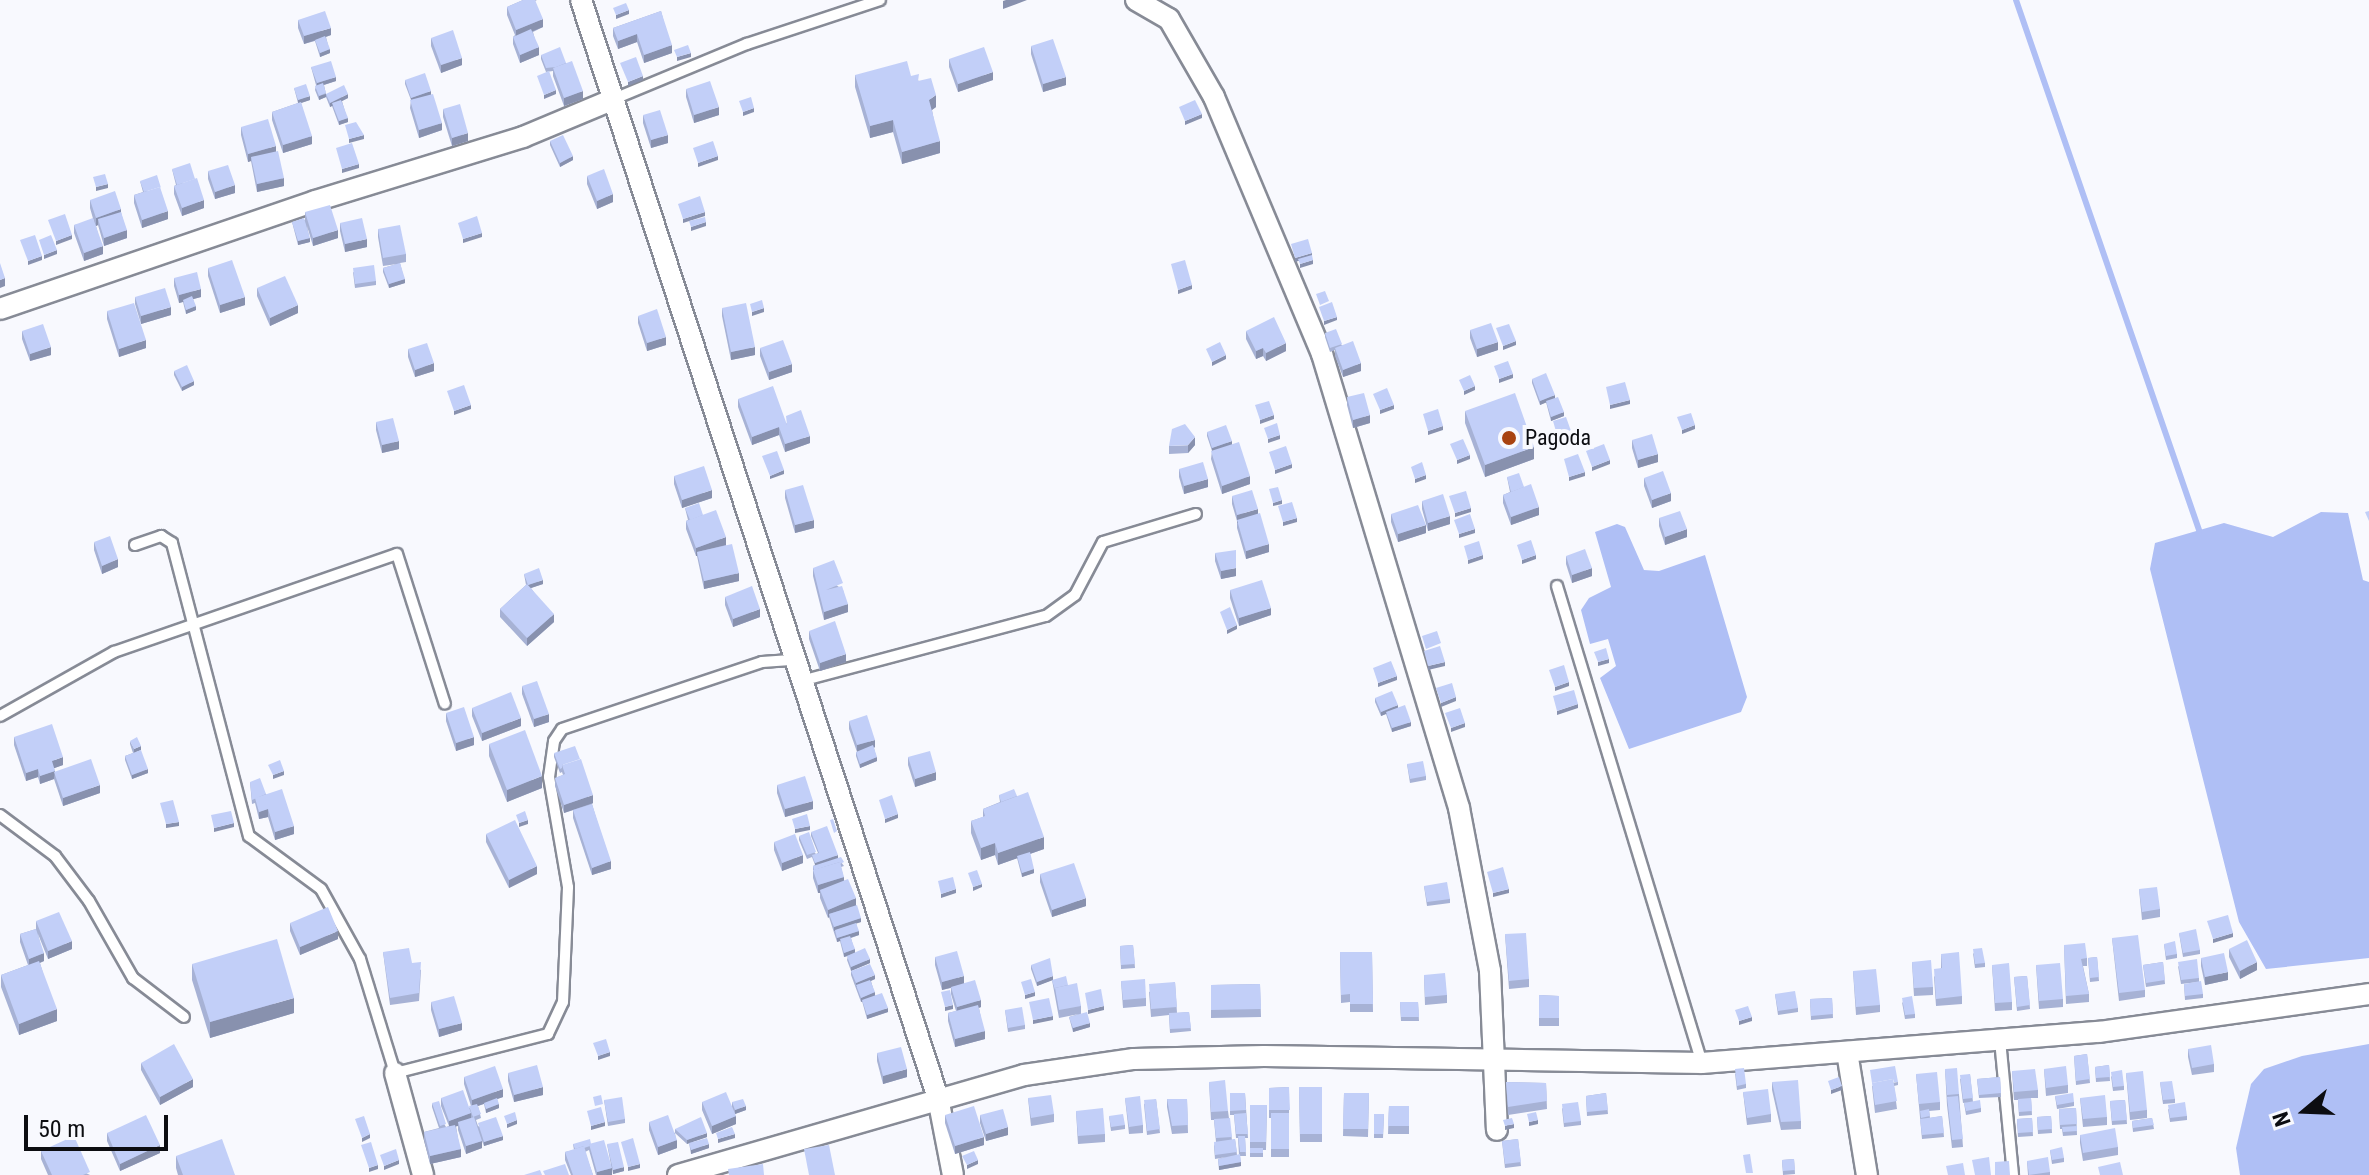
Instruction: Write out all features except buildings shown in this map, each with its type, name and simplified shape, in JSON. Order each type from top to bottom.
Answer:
[{"type":"street","points":[[581,0],[938,1098],[953,1175]]},
{"type":"street","points":[[1136,0],[1169,19],[1214,97],[1322,354],[1459,808],[1490,971],[1497,1130]]},
{"type":"street","points":[[0,309],[315,201],[523,137],[614,99]]},
{"type":"street","points":[[678,1175],[1024,1075],[1134,1059],[1495,1059],[1702,1063],[2099,1032],[2369,994]]},
{"type":"street","points":[[1847,1052],[1867,1175]]},
{"type":"street","points":[[395,1073],[423,1175]]},
{"type":"lane","points":[[614,99],[747,44],[880,0]]},
{"type":"lane","points":[[801,681],[1046,616],[1075,595],[1092,555],[1103,542],[1196,514]]},
{"type":"lane","points":[[135,545],[161,536],[172,543],[249,836],[321,889],[360,959],[395,1073],[548,1034],[563,1002],[568,887],[549,777],[554,741],[562,729],[762,662],[794,660]]},
{"type":"lane","points":[[0,716],[114,652],[194,628],[397,554],[445,704]]},
{"type":"lane","points":[[1557,586],[1702,1063]]},
{"type":"lane","points":[[0,815],[55,856],[89,901],[133,978],[184,1017]]},
{"type":"lane","points":[[2000,1040],[2013,1175]]},
{"type":"water","points":[[2321,512],[2348,513],[2363,580],[2369,582],[2369,958],[2266,969],[2239,922],[2150,569],[2155,543],[2224,523],[2273,537]]},
{"type":"water","points":[[1617,524],[1625,527],[1644,570],[1659,571],[1705,555],[1747,697],[1741,712],[1629,749],[1600,678],[1616,666],[1608,639],[1590,644],[1581,610],[1589,598],[1611,587],[1595,532]]},
{"type":"water","points":[[2369,1044],[2369,1175],[2240,1175],[2236,1148],[2251,1084],[2264,1069],[2302,1056]]},
{"type":"waterway","points":[[2016,0],[2199,530]]},
{"type":"place","name":"Pagoda","points":[[1509,438]]}]
